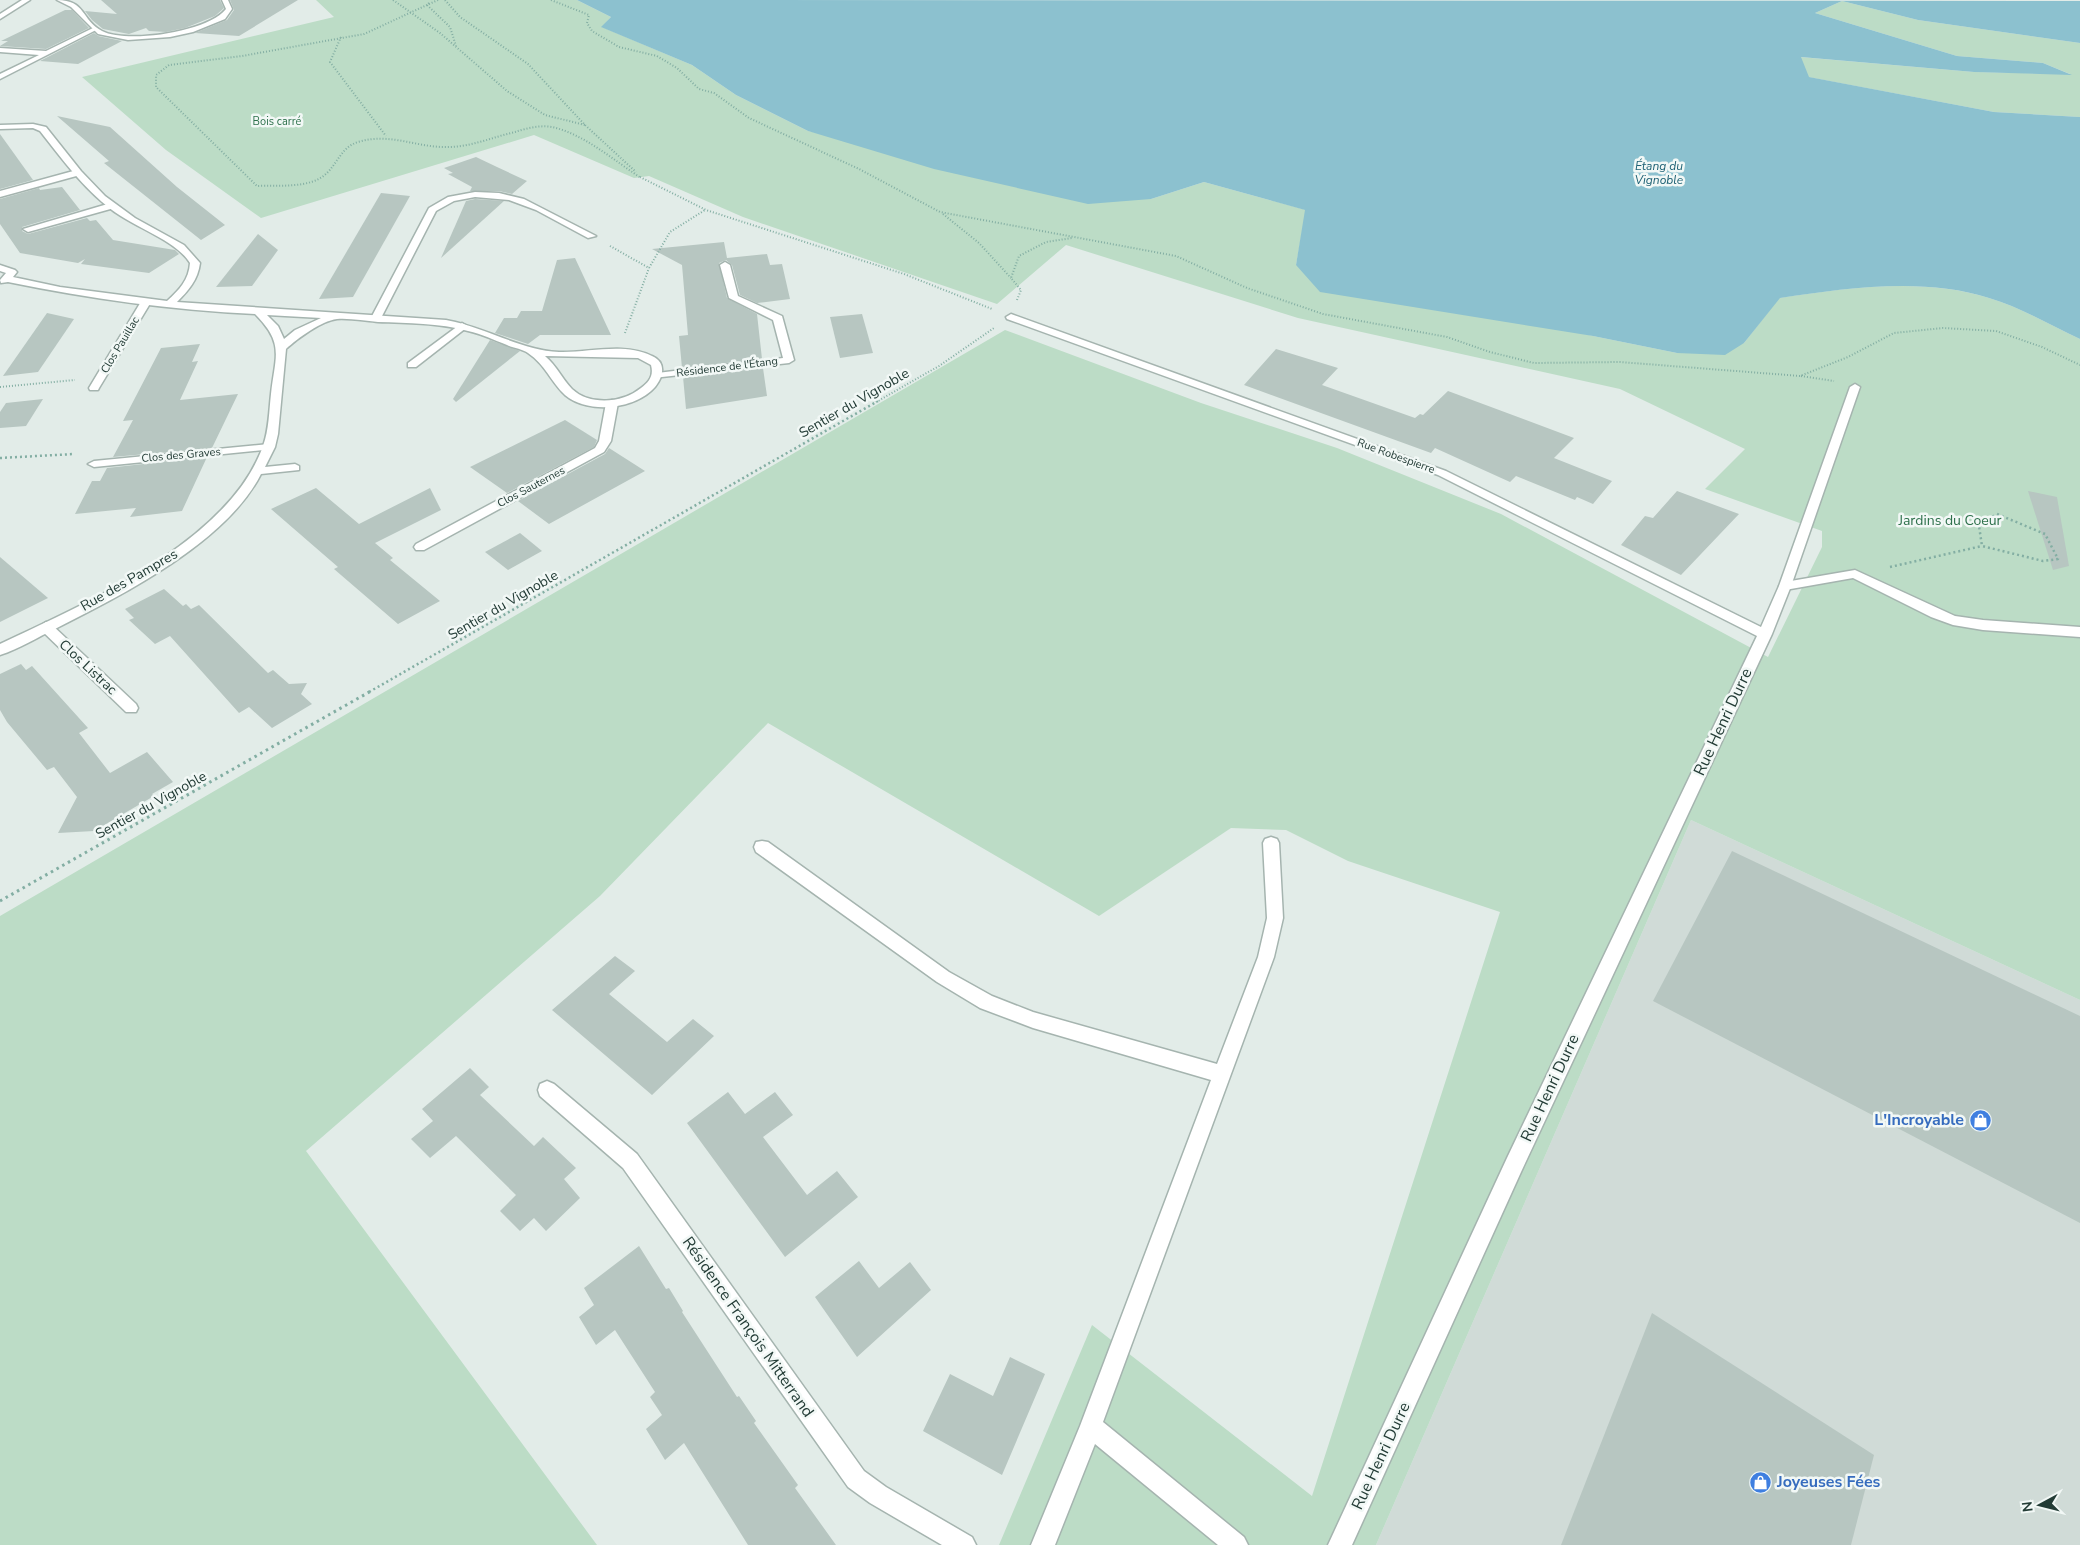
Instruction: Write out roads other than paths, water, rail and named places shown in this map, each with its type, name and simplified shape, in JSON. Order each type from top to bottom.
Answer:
[{"type":"street","points":[[0,17],[28,0]]},
{"type":"street","points":[[60,0],[76,5],[95,29],[109,35],[133,37],[162,35],[215,22],[227,14],[229,9],[225,0]]},
{"type":"street","points":[[0,77],[95,29]]},
{"type":"street","points":[[0,50],[48,53]]},
{"type":"street","points":[[0,127],[26,125],[39,127],[77,173],[111,206],[184,249],[193,258],[195,269],[191,281],[168,305]]},
{"type":"street","points":[[0,194],[77,173]]},
{"type":"street","points":[[3,281],[168,305],[376,318],[432,210],[446,200],[477,196],[515,199],[592,236]]},
{"type":"street","points":[[28,229],[111,206]]},
{"type":"street","name":"Résidence de l'Étang","points":[[657,376],[789,360],[778,318],[734,298],[725,265]]},
{"type":"street","points":[[0,268],[12,272],[3,281]]},
{"type":"street","name":"Clos Pauillac","points":[[94,388],[146,302]]},
{"type":"street","name":"Rue des Pampres","points":[[0,650],[112,593],[176,554],[228,510],[258,471],[269,447],[273,429],[281,348],[276,330],[258,312]]},
{"type":"street","points":[[281,348],[299,332],[334,316]]},
{"type":"street","name":"Rue Robespierre","points":[[1011,317],[1442,473],[1764,634]]},
{"type":"street","name":"Résidence de l'Étang","points":[[376,318],[436,322],[462,326],[534,352],[570,355],[634,354],[650,358],[657,366],[657,376],[650,387],[638,397],[612,403],[591,402],[576,398],[565,388],[552,368],[534,352]]},
{"type":"street","points":[[412,365],[462,326]]},
{"type":"street","name":"Rue Henri Durre","points":[[1340,1545],[1514,1165],[1764,634],[1785,586],[1856,387]]},
{"type":"street","name":"Clos Sauternes","points":[[420,547],[600,450],[605,441],[612,403]]},
{"type":"street","name":"Clos des Graves","points":[[94,464],[269,447]]},
{"type":"street","points":[[258,471],[295,468]]},
{"type":"street","points":[[1785,586],[1855,574],[1936,614],[1953,620],[1983,625],[2080,632]]},
{"type":"street","name":"Clos Listrac","points":[[46,627],[131,708]]},
{"type":"street","points":[[1043,1545],[1091,1426],[1271,939],[1274,918],[1272,843]]},
{"type":"street","points":[[762,847],[943,976],[986,1002],[1033,1020],[1221,1074]]},
{"type":"street","name":"Résidence François Mitterrand","points":[[547,1090],[618,1148],[630,1161],[856,1479],[878,1495],[964,1545]]},
{"type":"street","points":[[1091,1426],[1236,1545]]},
{"type":"water","name":"Étang du Vignoble","points":[[577,0],[2080,1],[2080,43],[1918,20],[1842,1],[1815,13],[1957,56],[2043,63],[2072,75],[1974,72],[1801,57],[1809,77],[1994,112],[2080,117],[2080,339],[2024,311],[1989,298],[1964,292],[1912,286],[1858,288],[1780,298],[1744,343],[1725,355],[1677,353],[1593,336],[1320,292],[1296,265],[1305,210],[1204,182],[1151,199],[1088,204],[934,169],[808,131],[736,95],[692,65],[601,27],[611,17]]},
{"type":"place","name":"L'Incroyable","points":[[1980,1120]]},
{"type":"place","name":"Joyeuses Fées","points":[[1761,1482]]},
{"type":"park label","name":"Bois carré","points":[[277,121]]},
{"type":"park label","name":"Jardins du Coeur","points":[[1950,520]]}]
